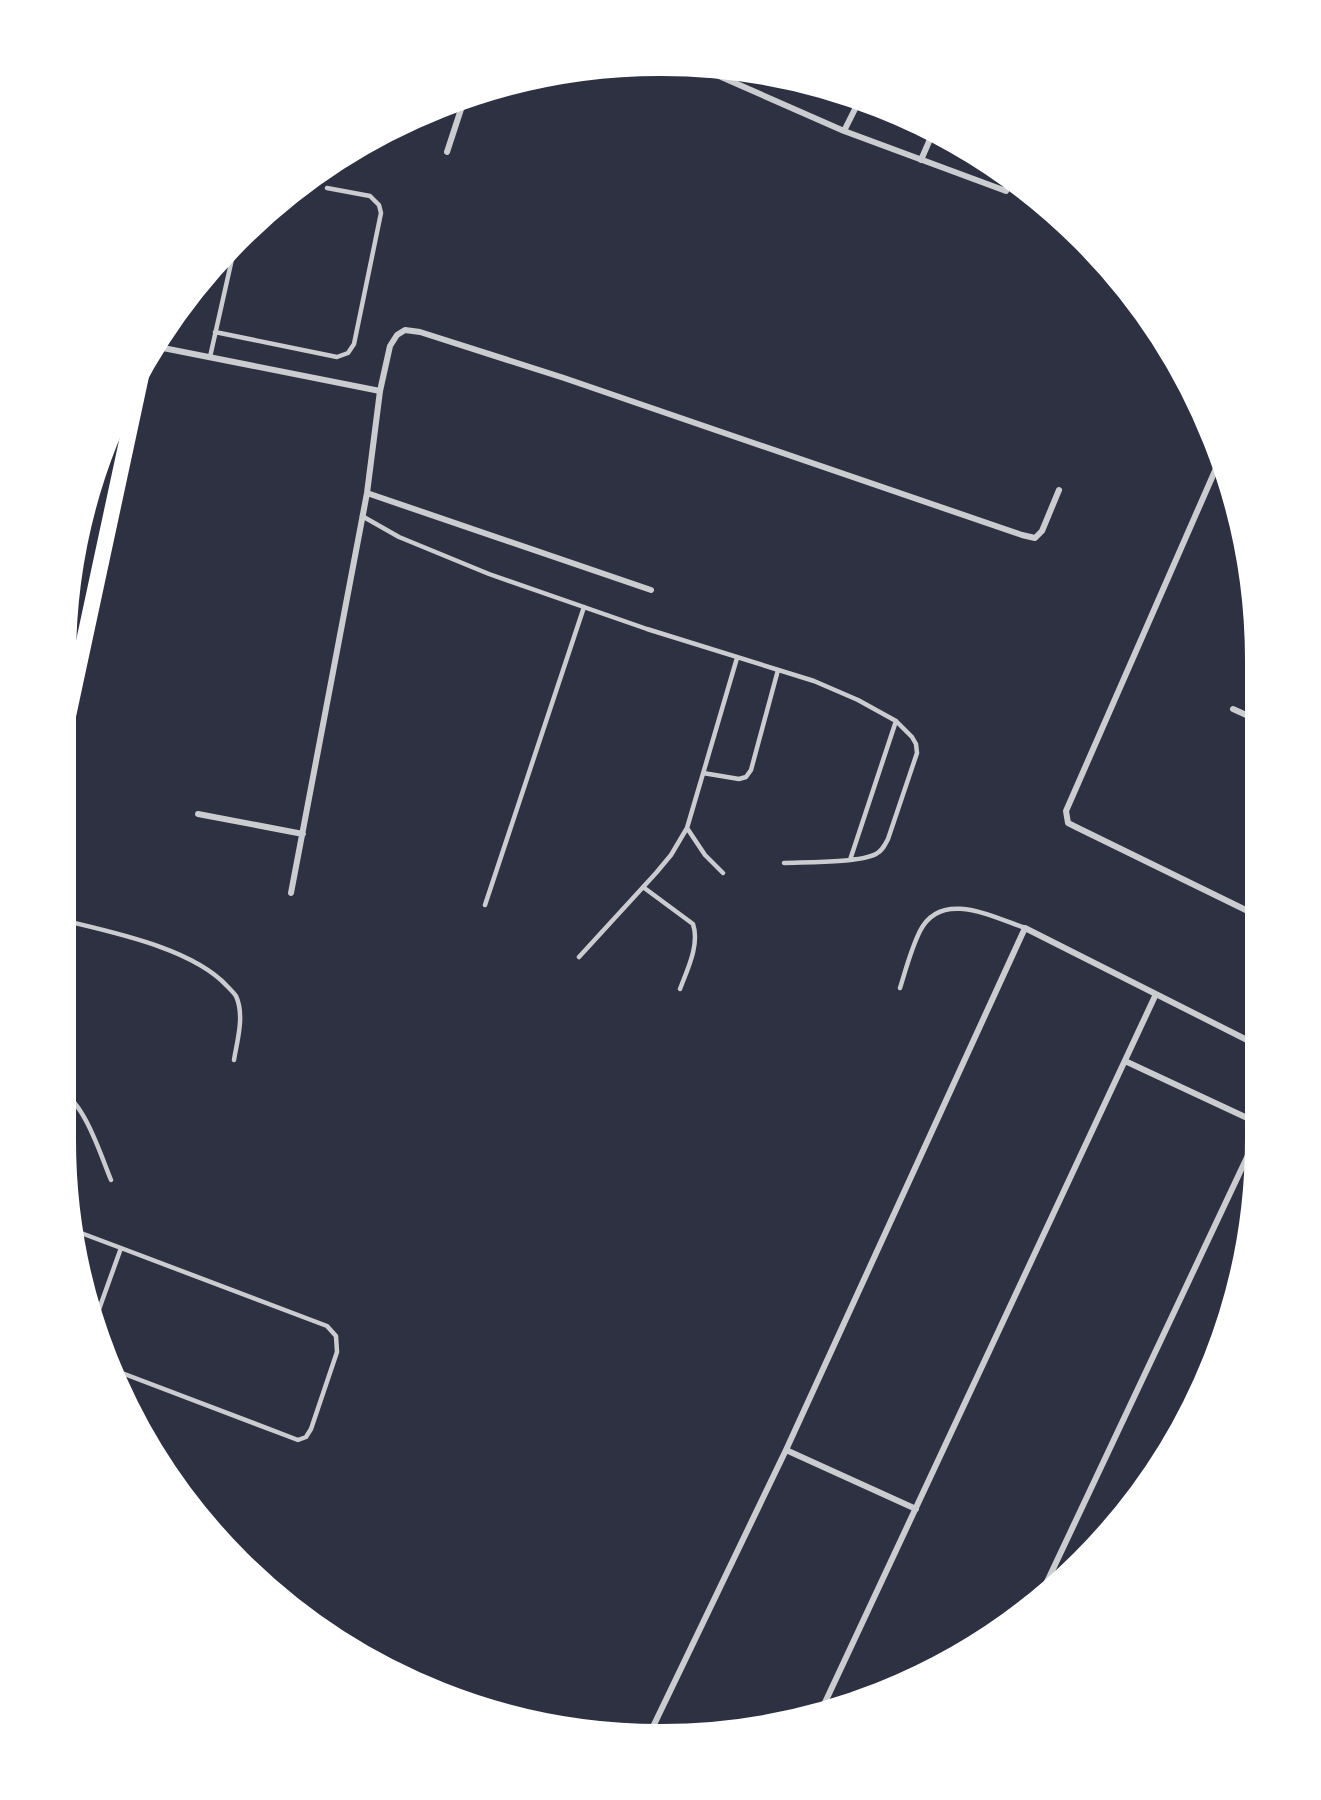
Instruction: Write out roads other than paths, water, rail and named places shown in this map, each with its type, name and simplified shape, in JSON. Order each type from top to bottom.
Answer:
[{"type":"highway","points":[[72,696],[138,391]]},
{"type":"highway","points":[[72,656],[79,623],[89,615]]},
{"type":"street","points":[[722,75],[844,131],[1006,191],[1008,186]]},
{"type":"street","points":[[844,131],[857,106]]},
{"type":"street","points":[[447,152],[462,107]]},
{"type":"street","points":[[921,160],[931,138]]},
{"type":"street","points":[[291,893],[367,493],[380,391],[390,346],[397,335],[405,330],[420,332],[597,389],[1035,538],[1042,531],[1059,490]]},
{"type":"street","points":[[162,348],[380,391]]},
{"type":"street","points":[[1217,468],[1066,811],[1068,823],[1249,911]]},
{"type":"street","points":[[367,493],[651,590]]},
{"type":"street","points":[[1233,709],[1249,716]]},
{"type":"street","points":[[198,814],[303,834]]},
{"type":"street","points":[[652,1728],[786,1450],[1024,928],[1249,1041]]},
{"type":"street","points":[[824,1705],[1156,994]]},
{"type":"street","points":[[1125,1061],[1249,1119]]},
{"type":"street","points":[[1046,1585],[1249,1154]]},
{"type":"street","points":[[786,1450],[916,1509]]},
{"type":"lane","points":[[215,332],[337,357],[348,353],[354,344],[381,213],[380,205],[370,196],[327,188]]},
{"type":"lane","points":[[210,357],[232,256]]},
{"type":"lane","points":[[362,516],[399,537],[489,574],[647,629],[814,681],[858,700],[896,721],[912,737],[917,753],[883,849],[875,855],[850,860],[784,863]]},
{"type":"lane","points":[[485,905],[584,607]]},
{"type":"lane","points":[[579,957],[671,855],[687,828],[738,658]]},
{"type":"lane","points":[[703,773],[739,779],[746,777],[751,770],[778,670]]},
{"type":"lane","points":[[850,860],[896,721]]},
{"type":"lane","points":[[687,828],[705,855],[723,873]]},
{"type":"lane","points":[[643,887],[693,924],[695,932],[692,954],[680,989]]},
{"type":"lane","points":[[900,988],[920,930],[929,918],[940,912],[950,908],[971,909],[1024,928]]},
{"type":"lane","points":[[72,922],[157,946],[189,959],[221,979],[236,995],[240,1009],[234,1060]]},
{"type":"lane","points":[[72,1099],[81,1109],[111,1180]]},
{"type":"lane","points":[[80,1232],[327,1326],[336,1336],[337,1352],[311,1429],[306,1437],[298,1440],[120,1372]]},
{"type":"lane","points":[[98,1312],[121,1248]]}]
